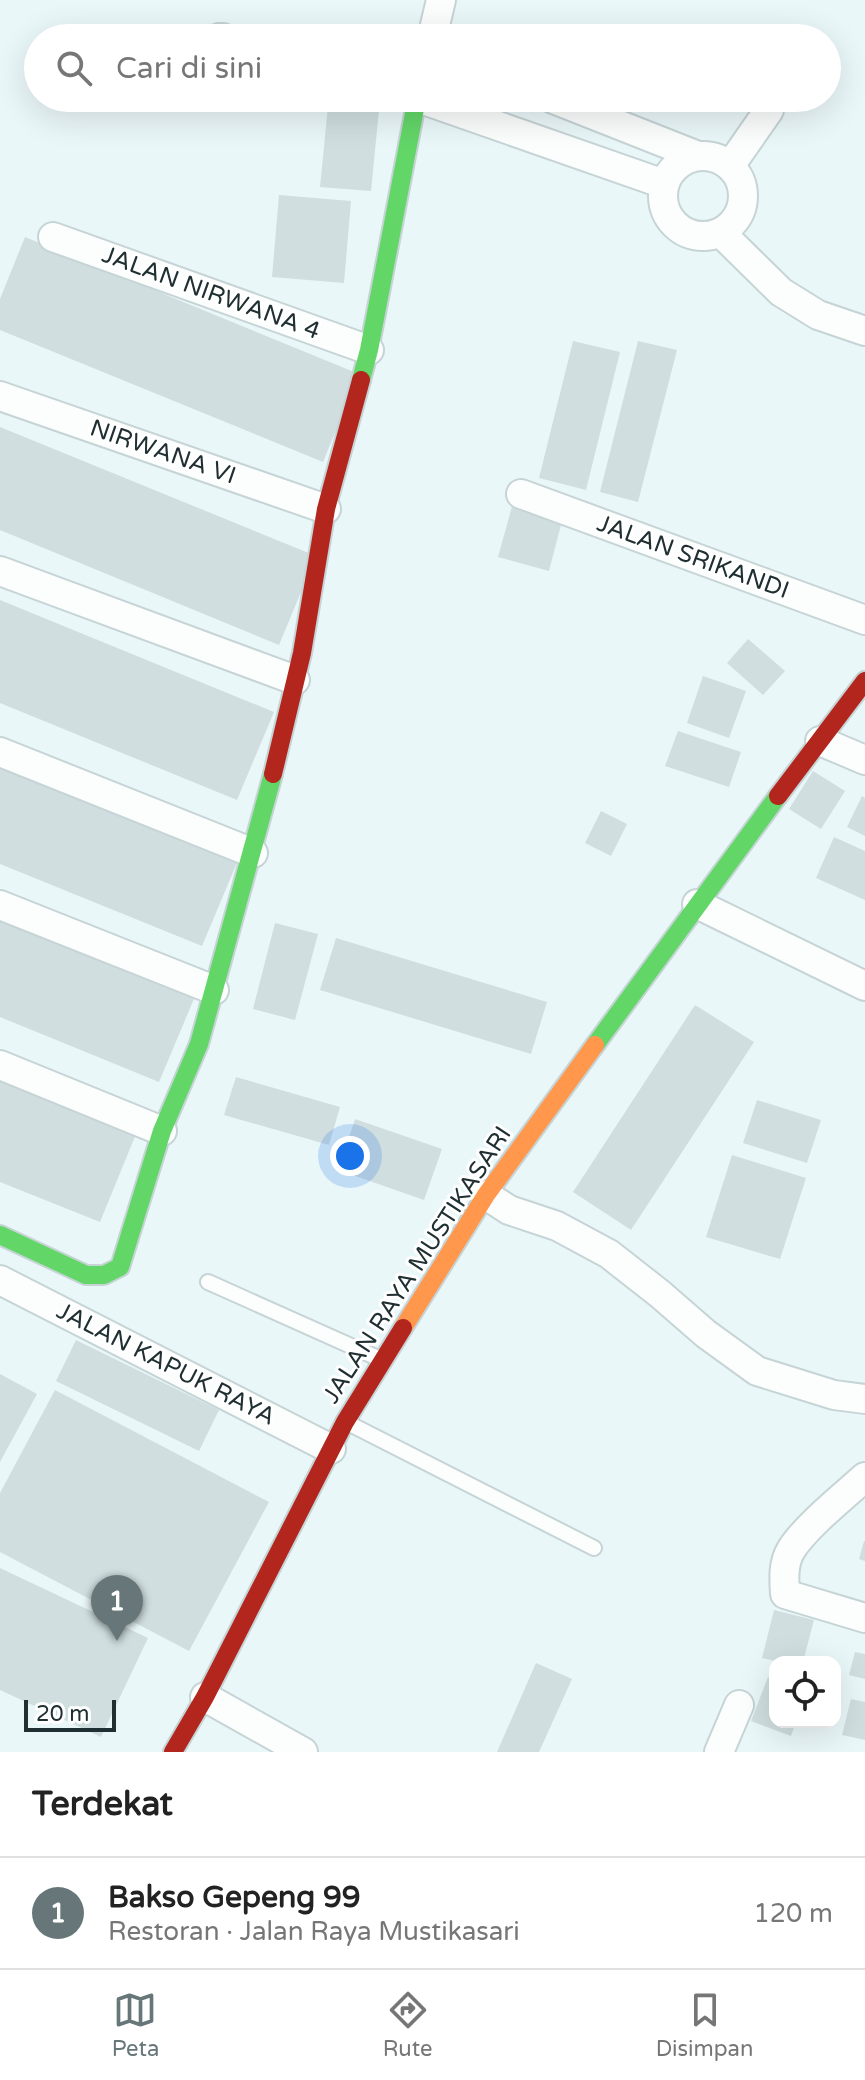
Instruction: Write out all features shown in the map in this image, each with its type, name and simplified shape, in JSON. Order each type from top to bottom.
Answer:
[{"type":"street","points":[[435,24],[441,0]]},
{"type":"street","points":[[0,1235],[86,1275],[104,1275],[120,1267],[162,1131],[199,1044],[253,853],[295,680],[326,509],[369,350],[415,112]]},
{"type":"street","points":[[458,112],[664,184]]},
{"type":"street","points":[[586,112],[730,166],[741,182],[743,202],[736,220],[721,233],[700,237],[681,231],[666,215],[663,205],[664,184],[677,166],[698,156]]},
{"type":"street","points":[[730,166],[767,112]]},
{"type":"street","points":[[721,233],[781,292],[818,315],[865,331]]},
{"type":"street","name":"JALAN NIRWANA 4","points":[[53,237],[369,350]]},
{"type":"street","name":"NIRWANA VI","points":[[0,396],[326,509]]},
{"type":"street","name":"JALAN SRIKANDI","points":[[521,494],[865,620]]},
{"type":"street","points":[[0,571],[295,680]]},
{"type":"street","name":"JALAN RAYA MUSTIKASARI","points":[[173,1752],[205,1697],[345,1422],[486,1195],[697,904],[865,681]]},
{"type":"street","points":[[820,741],[865,760]]},
{"type":"street","points":[[0,752],[253,853]]},
{"type":"street","points":[[697,904],[865,986]]},
{"type":"street","points":[[0,905],[214,990]]},
{"type":"street","points":[[0,1065],[162,1131]]},
{"type":"street","points":[[486,1195],[509,1210],[557,1226],[609,1254],[706,1334],[757,1371],[834,1395],[865,1399]]},
{"type":"street","name":"JALAN KAPUK RAYA","points":[[0,1280],[331,1449]]},
{"type":"street","points":[[865,1477],[827,1511],[791,1550],[784,1571],[785,1594],[865,1618]]},
{"type":"street","points":[[205,1697],[303,1752]]},
{"type":"street","points":[[719,1752],[739,1705]]},
{"type":"lane","points":[[208,1282],[384,1361]]},
{"type":"lane","points":[[345,1422],[594,1548]]},
{"type":"building","points":[[327,112],[379,112],[371,191],[320,187]]},
{"type":"building","points":[[279,195],[351,201],[344,283],[272,277]]},
{"type":"building","points":[[25,237],[359,374],[323,462],[0,330],[0,299]]},
{"type":"building","points":[[573,341],[620,352],[586,490],[539,478]]},
{"type":"building","points":[[638,341],[677,350],[638,502],[600,492]]},
{"type":"building","points":[[0,427],[316,556],[279,645],[0,530]]},
{"type":"building","points":[[513,503],[563,517],[549,571],[498,557]]},
{"type":"building","points":[[0,600],[274,712],[237,800],[0,703]]},
{"type":"building","points":[[748,639],[785,671],[763,695],[727,663]]},
{"type":"building","points":[[703,676],[746,691],[729,738],[687,723]]},
{"type":"building","points":[[678,731],[741,752],[729,787],[665,766]]},
{"type":"building","points":[[0,760],[239,858],[202,946],[0,864]]},
{"type":"building","points":[[813,771],[845,791],[821,829],[789,809]]},
{"type":"building","points":[[862,796],[865,798],[865,836],[847,827]]},
{"type":"building","points":[[601,811],[627,824],[611,856],[585,843]]},
{"type":"building","points":[[834,837],[865,851],[865,900],[816,878]]},
{"type":"building","points":[[0,913],[196,994],[159,1082],[0,1017]]},
{"type":"building","points":[[275,923],[318,934],[295,1020],[253,1009]]},
{"type":"building","points":[[336,938],[547,1002],[531,1054],[320,990]]},
{"type":"building","points":[[695,1005],[754,1042],[631,1230],[573,1192]]},
{"type":"building","points":[[236,1077],[340,1107],[329,1145],[224,1115]]},
{"type":"building","points":[[0,1079],[136,1134],[100,1222],[0,1182]]},
{"type":"building","points":[[757,1100],[821,1120],[807,1163],[743,1143]]},
{"type":"building","points":[[355,1119],[442,1149],[424,1200],[338,1170]]},
{"type":"building","points":[[732,1155],[806,1178],[780,1259],[706,1237]]},
{"type":"building","points":[[76,1340],[219,1410],[199,1451],[56,1381]]},
{"type":"building","points":[[0,1374],[37,1394],[0,1462]]},
{"type":"building","points":[[55,1390],[269,1502],[189,1651],[0,1552],[0,1493]]},
{"type":"building","points":[[865,1541],[865,1561],[859,1559]]},
{"type":"building","points":[[0,1568],[148,1638],[101,1737],[0,1690]]},
{"type":"building","points":[[774,1610],[814,1620],[805,1656],[762,1658]]},
{"type":"building","points":[[855,1652],[865,1654],[865,1679],[849,1675]]},
{"type":"building","points":[[536,1663],[572,1679],[539,1752],[497,1752]]},
{"type":"building","points":[[768,1677],[769,1728],[751,1721]]},
{"type":"building","points":[[851,1699],[865,1702],[865,1740],[842,1735]]},
{"type":"building","points":[[770,1728],[794,1728],[791,1736]]},
{"type":"traffic: fast","points":[[361,380],[414,112]]},
{"type":"traffic: fast","points":[[0,1235],[86,1275],[104,1275],[120,1267],[162,1131],[199,1044],[273,774]]},
{"type":"traffic: fast","points":[[595,1045],[778,796]]},
{"type":"traffic: slow","points":[[403,1328],[486,1195],[595,1045]]},
{"type":"traffic: jam","points":[[273,774],[302,653],[326,509],[361,380]]},
{"type":"traffic: jam","points":[[778,796],[865,681]]},
{"type":"traffic: jam","points":[[173,1752],[205,1697],[345,1422],[403,1328]]},
{"type":"place","name":"Bakso Gepeng 99","points":[[117,1641]]}]
